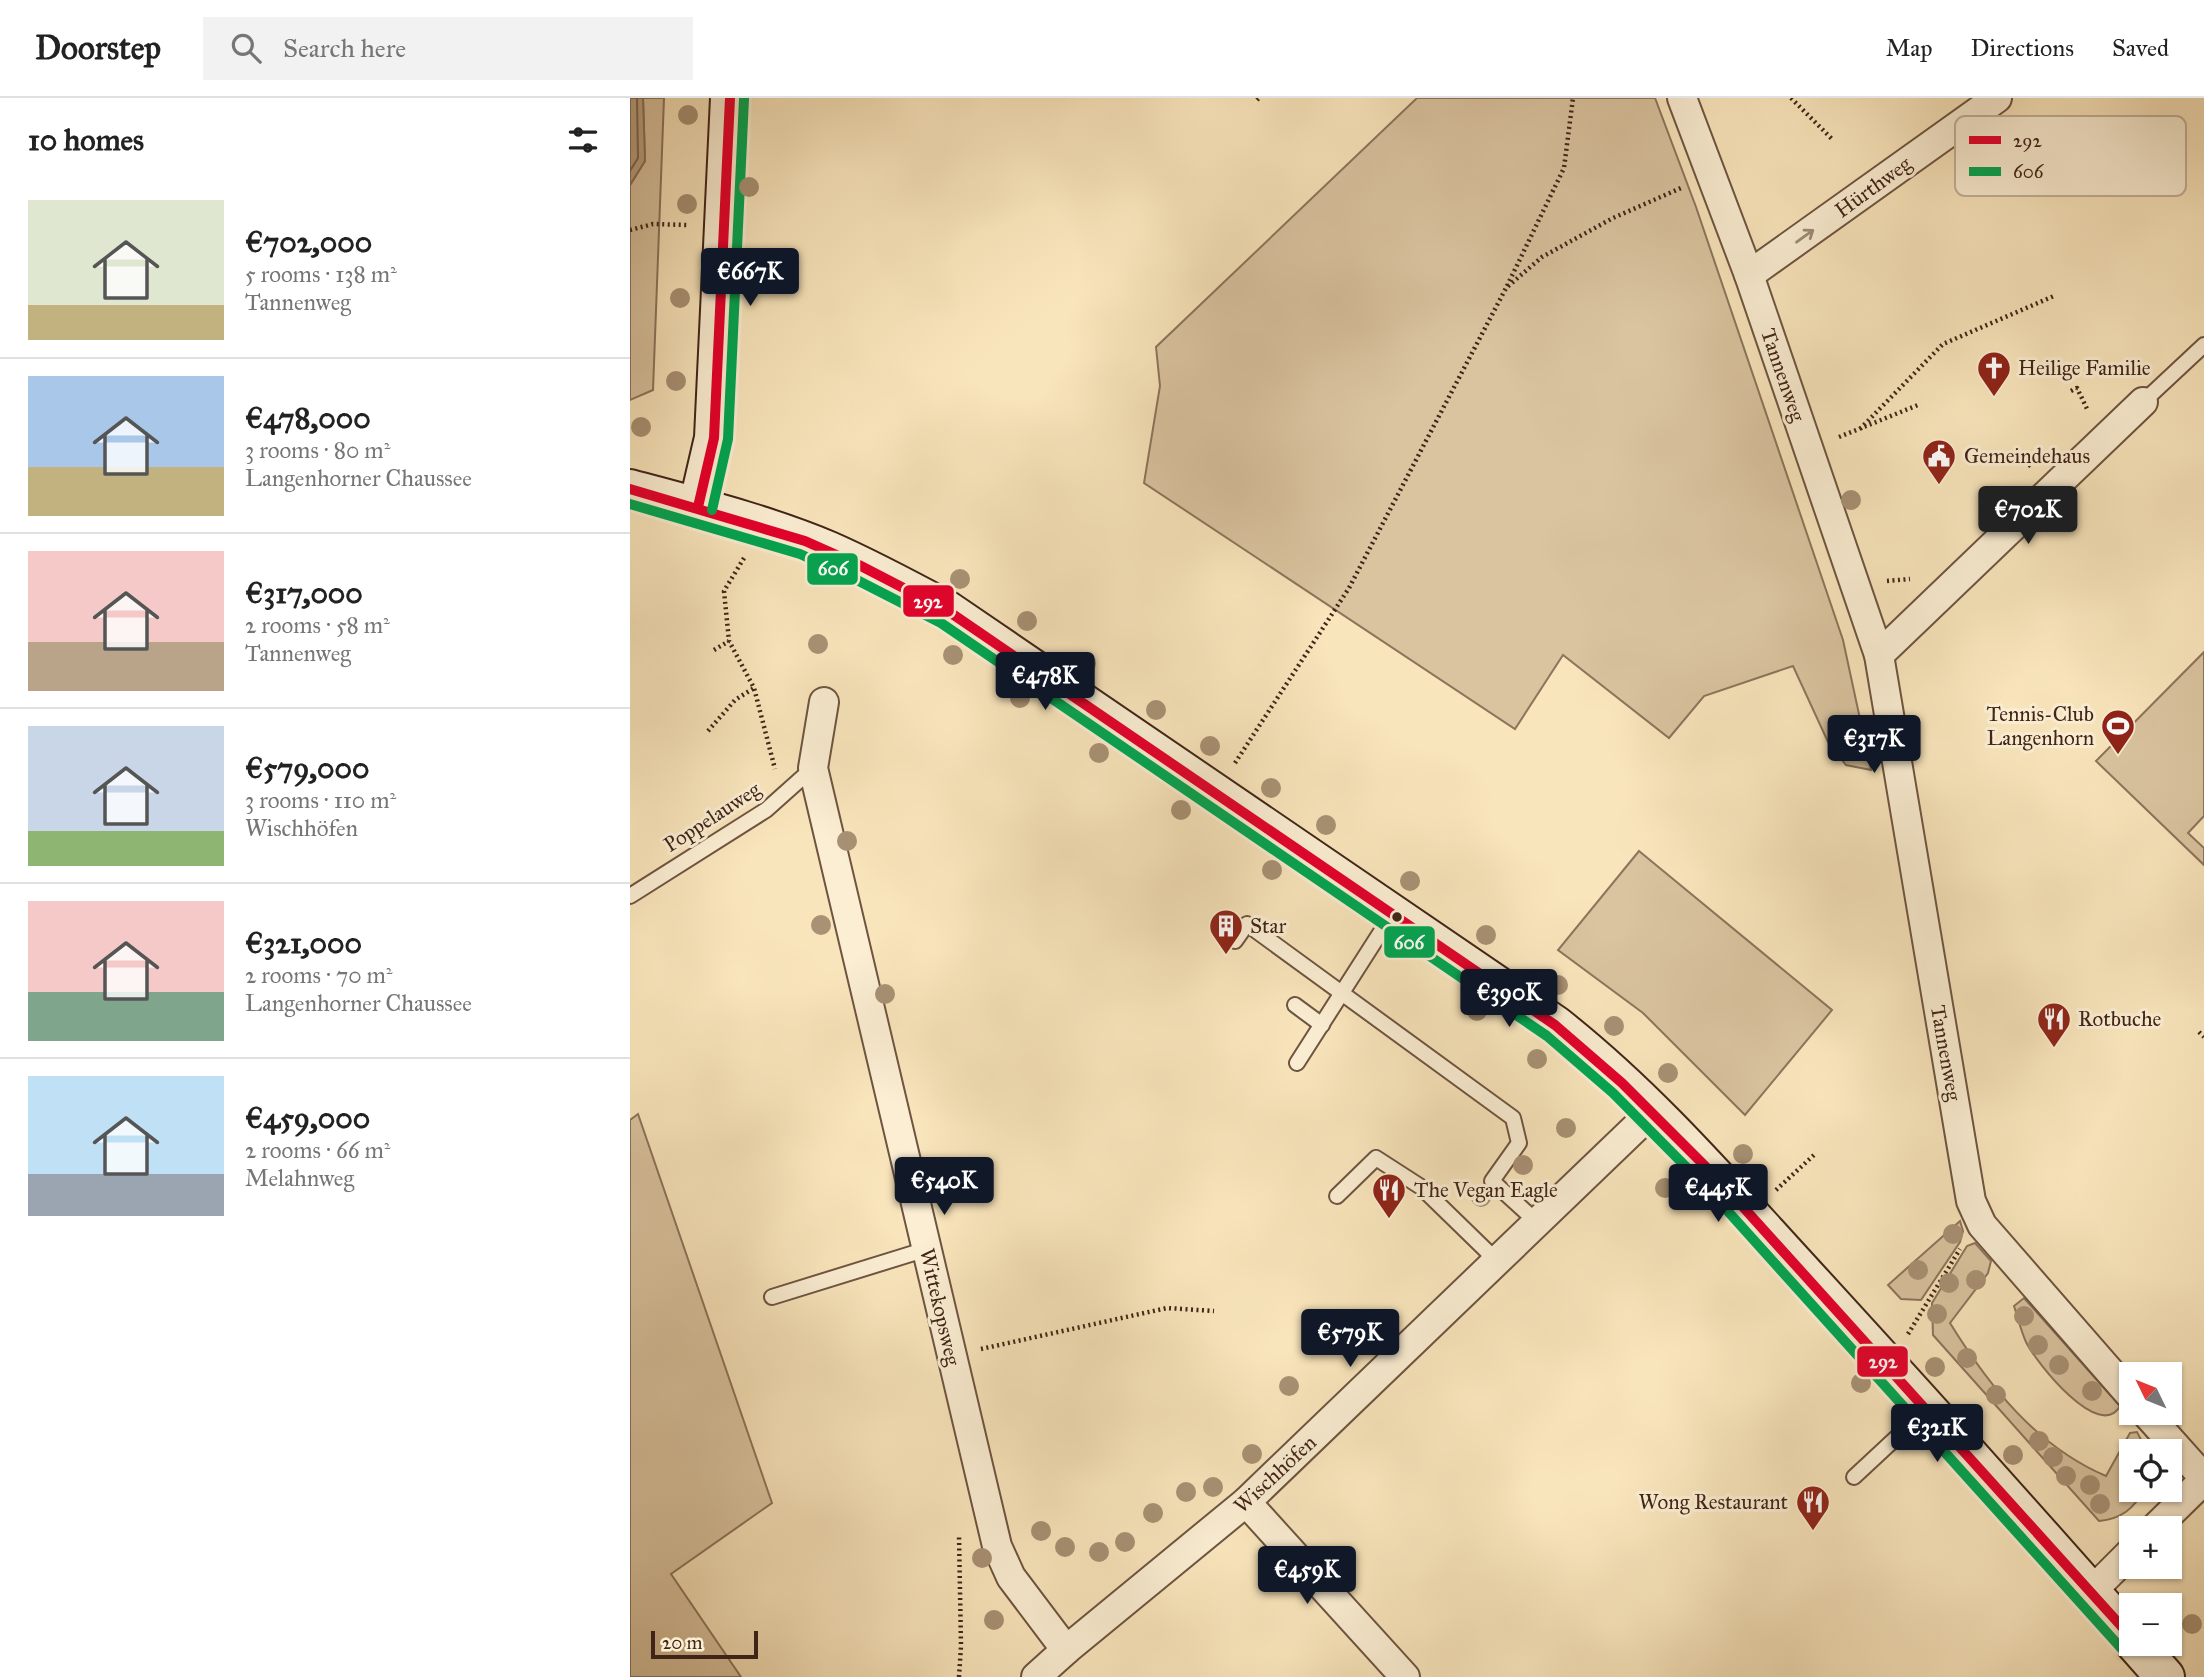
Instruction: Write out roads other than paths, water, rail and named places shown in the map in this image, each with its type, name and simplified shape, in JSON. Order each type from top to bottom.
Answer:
[{"type":"main road","points":[[698,507],[714,438],[730,98]]},
{"type":"main road","points":[[630,489],[698,507],[826,550],[886,577],[948,611],[1394,912],[1555,1025],[1602,1062],[1654,1110],[2119,1624]]},
{"type":"main road","points":[[2147,1656],[2165,1677]]},
{"type":"street","name":"Tannenweg","points":[[1682,98],[1749,275],[1879,654],[1971,1201],[1982,1224],[2119,1382]]},
{"type":"street","name":"Hürthweg","points":[[1972,116],[1997,98]]},
{"type":"street","name":"Hürthweg","points":[[1749,275],[1955,128]]},
{"type":"street","points":[[1879,654],[2143,402]]},
{"type":"street","name":"Wittekopsweg","points":[[824,702],[813,768],[1002,1561],[1066,1650]]},
{"type":"street","name":"Wischhöfen","points":[[1066,1650],[1246,1502],[1654,1110]]},
{"type":"street","points":[[2156,1425],[2204,1479],[2167,1516]]},
{"type":"street","points":[[1246,1502],[1405,1677]]},
{"type":"street","points":[[2091,1592],[2119,1564]]},
{"type":"street","points":[[1036,1677],[1066,1650]]},
{"type":"lane","points":[[2143,402],[2204,345]]},
{"type":"lane","name":"Poppelauweg","points":[[630,896],[766,810],[813,768]]},
{"type":"lane","points":[[1297,1063],[1344,995],[1394,912]]},
{"type":"lane","points":[[1235,941],[1247,924],[1513,1118],[1519,1143],[1492,1181],[1538,1223]]},
{"type":"lane","points":[[1295,1005],[1322,1025]]},
{"type":"lane","points":[[1337,1196],[1376,1158],[1420,1188],[1497,1261]]},
{"type":"lane","points":[[772,1297],[927,1249]]},
{"type":"lane","points":[[1854,1477],[1927,1409]]},
{"type":"water","points":[[630,98],[643,98],[645,161],[630,185]]},
{"type":"place","name":"Heilige Familie","points":[[1994,398]]},
{"type":"place","name":"Gemeindehaus","points":[[1939,486]]},
{"type":"place","name":"Tennis-Club Langenhorn","points":[[2118,756]]},
{"type":"place","name":"Star","points":[[1226,956]]},
{"type":"place","name":"Rotbuche","points":[[2054,1049]]},
{"type":"place","name":"The Vegan Eagle","points":[[1389,1220]]},
{"type":"place","name":"Wong Restaurant","points":[[1813,1532]]}]
